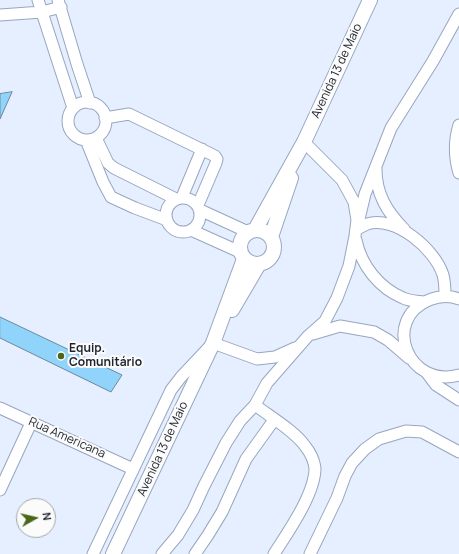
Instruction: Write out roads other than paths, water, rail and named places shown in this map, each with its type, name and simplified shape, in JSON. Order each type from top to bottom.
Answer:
[{"type":"main road","name":"Avenida 13 de Maio","points":[[304,142],[370,0]]},
{"type":"main road","points":[[213,343],[242,255],[240,246],[241,240],[252,231],[304,142]]},
{"type":"main road","points":[[271,237],[304,142]]},
{"type":"main road","points":[[242,255],[253,264],[259,264],[264,263],[273,254],[274,242],[271,237],[261,230],[252,231]]},
{"type":"main road","points":[[213,343],[259,264]]},
{"type":"main road","name":"Avenida 13 de Maio","points":[[113,554],[213,343]]},
{"type":"street","points":[[38,0],[73,108]]},
{"type":"street","points":[[0,16],[42,12],[60,4],[90,103]]},
{"type":"street","points":[[407,233],[392,226],[378,223],[367,224],[356,230],[365,194],[390,128],[433,61],[459,14]]},
{"type":"street","points":[[90,103],[97,106],[102,111],[105,118],[104,130],[91,139],[80,139],[71,131],[68,119],[73,108],[78,104],[90,103]]},
{"type":"street","points":[[105,118],[130,114],[215,156],[217,159],[199,207],[199,222],[196,227],[191,230],[179,232],[169,225],[166,220],[167,208],[171,202],[179,198],[202,150]]},
{"type":"street","points":[[459,125],[456,135],[455,156],[459,172]]},
{"type":"street","points":[[91,139],[114,168],[179,198],[193,200],[199,207],[252,231]]},
{"type":"street","points":[[91,139],[103,182],[111,197],[166,220]]},
{"type":"street","points":[[162,554],[178,535],[193,510],[226,443],[240,421],[254,405],[267,383],[308,336],[325,321],[337,298],[349,266],[357,220],[354,202],[342,180],[313,149],[304,142]]},
{"type":"street","points":[[376,165],[376,180],[379,193],[385,207],[407,233],[422,245],[436,260],[442,275],[445,296]]},
{"type":"street","points":[[191,230],[242,255]]},
{"type":"street","points":[[355,236],[358,250],[365,265],[387,289],[404,299],[424,302]]},
{"type":"street","points":[[411,360],[404,343],[405,327],[412,312],[424,302],[434,298],[445,296],[459,299]]},
{"type":"street","points":[[308,336],[323,330],[340,326],[374,332],[388,340],[418,368],[427,373],[443,377],[459,375]]},
{"type":"street","points":[[213,343],[258,359],[275,357],[299,346]]},
{"type":"street","name":"Avenida 13 de Maio","points":[[93,554],[172,390],[213,343]]},
{"type":"street","points":[[427,373],[436,385],[459,400]]},
{"type":"street","points":[[254,405],[305,445],[315,467],[314,480],[305,501],[274,554]]},
{"type":"street","name":"Rua Americana","points":[[0,408],[134,468]]},
{"type":"street","points":[[195,554],[222,512],[246,459],[274,420]]},
{"type":"street","points":[[0,490],[31,422]]},
{"type":"street","points":[[310,554],[338,498],[345,476],[352,463],[365,448],[379,439],[406,431],[422,432],[459,452]]},
{"type":"place","name":"Equip. Comunitário","points":[[61,356]]}]
